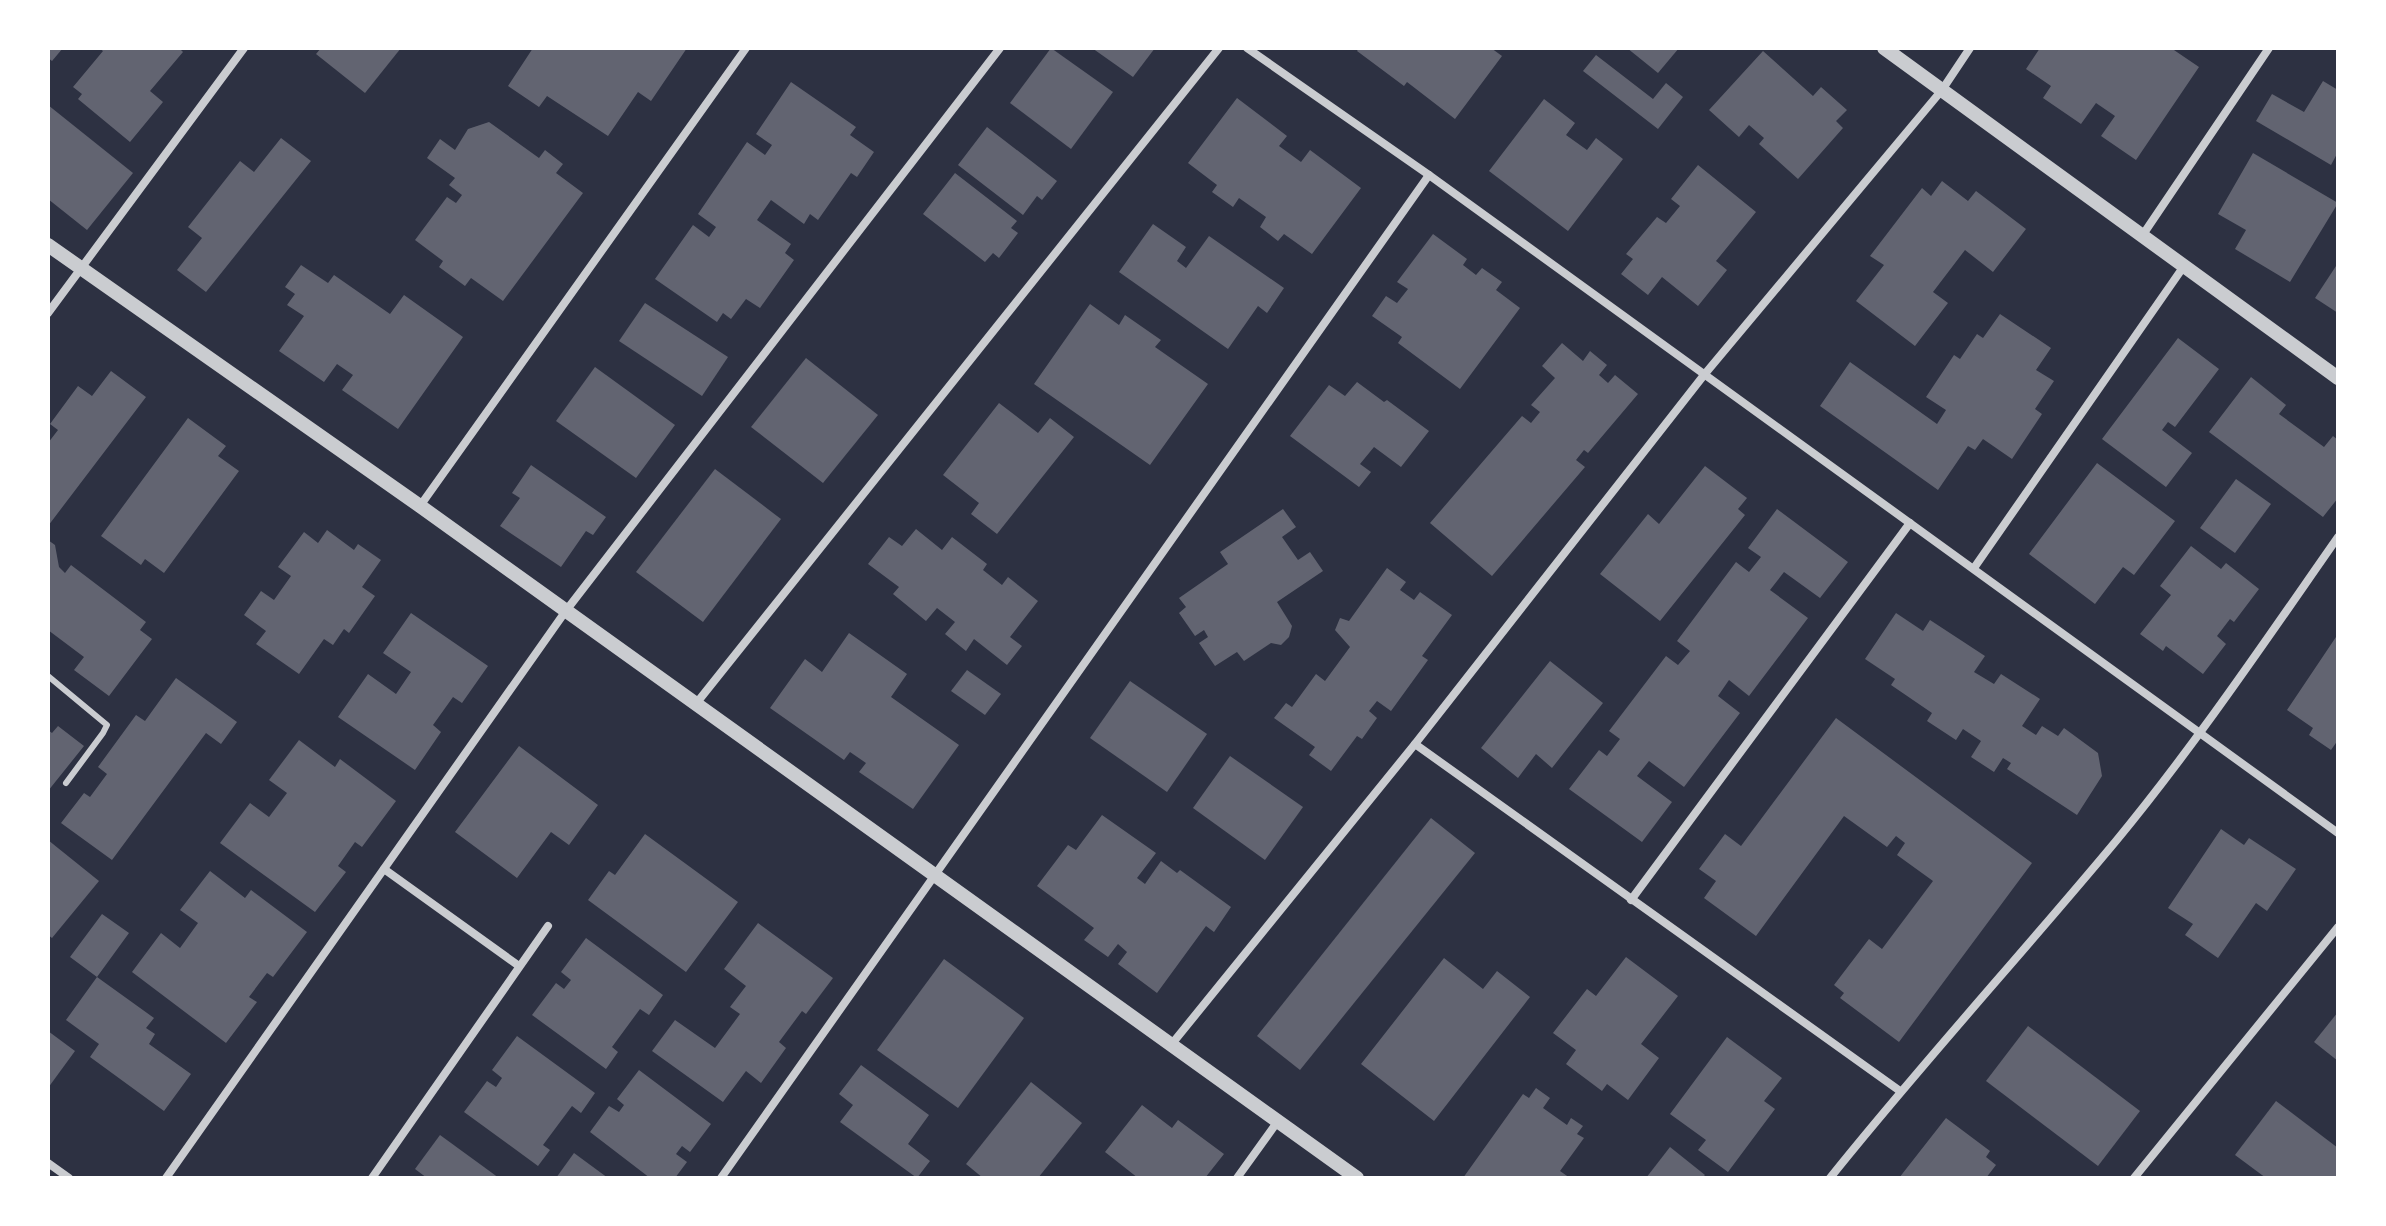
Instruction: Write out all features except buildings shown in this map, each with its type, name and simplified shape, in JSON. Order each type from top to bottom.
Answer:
[{"type":"street","points":[[48,313],[244,48]]},
{"type":"street","points":[[420,506],[746,48]]},
{"type":"street","points":[[166,1178],[565,612],[1000,48]]},
{"type":"street","points":[[695,705],[1219,48]]},
{"type":"street","points":[[1247,48],[1429,175],[2338,833]]},
{"type":"street","points":[[1884,48],[2338,378]]},
{"type":"street","points":[[1171,1045],[1415,744],[1704,375],[1942,90],[1970,48]]},
{"type":"street","points":[[2142,236],[2269,48]]},
{"type":"street","points":[[721,1178],[1429,175]]},
{"type":"street","points":[[48,245],[420,506],[1357,1178]]},
{"type":"street","points":[[1974,568],[2184,266]]},
{"type":"street","points":[[1631,900],[1910,523]]},
{"type":"street","points":[[1830,1178],[1900,1091],[2116,840],[2201,734],[2338,537]]},
{"type":"street","points":[[1415,744],[1900,1091]]},
{"type":"street","points":[[384,869],[519,966]]},
{"type":"street","points":[[372,1178],[548,926]]},
{"type":"street","points":[[2134,1178],[2338,927]]},
{"type":"street","points":[[1237,1178],[1278,1121]]},
{"type":"street","points":[[48,1163],[69,1178]]},
{"type":"lane","points":[[48,676],[107,725],[66,783]]}]
